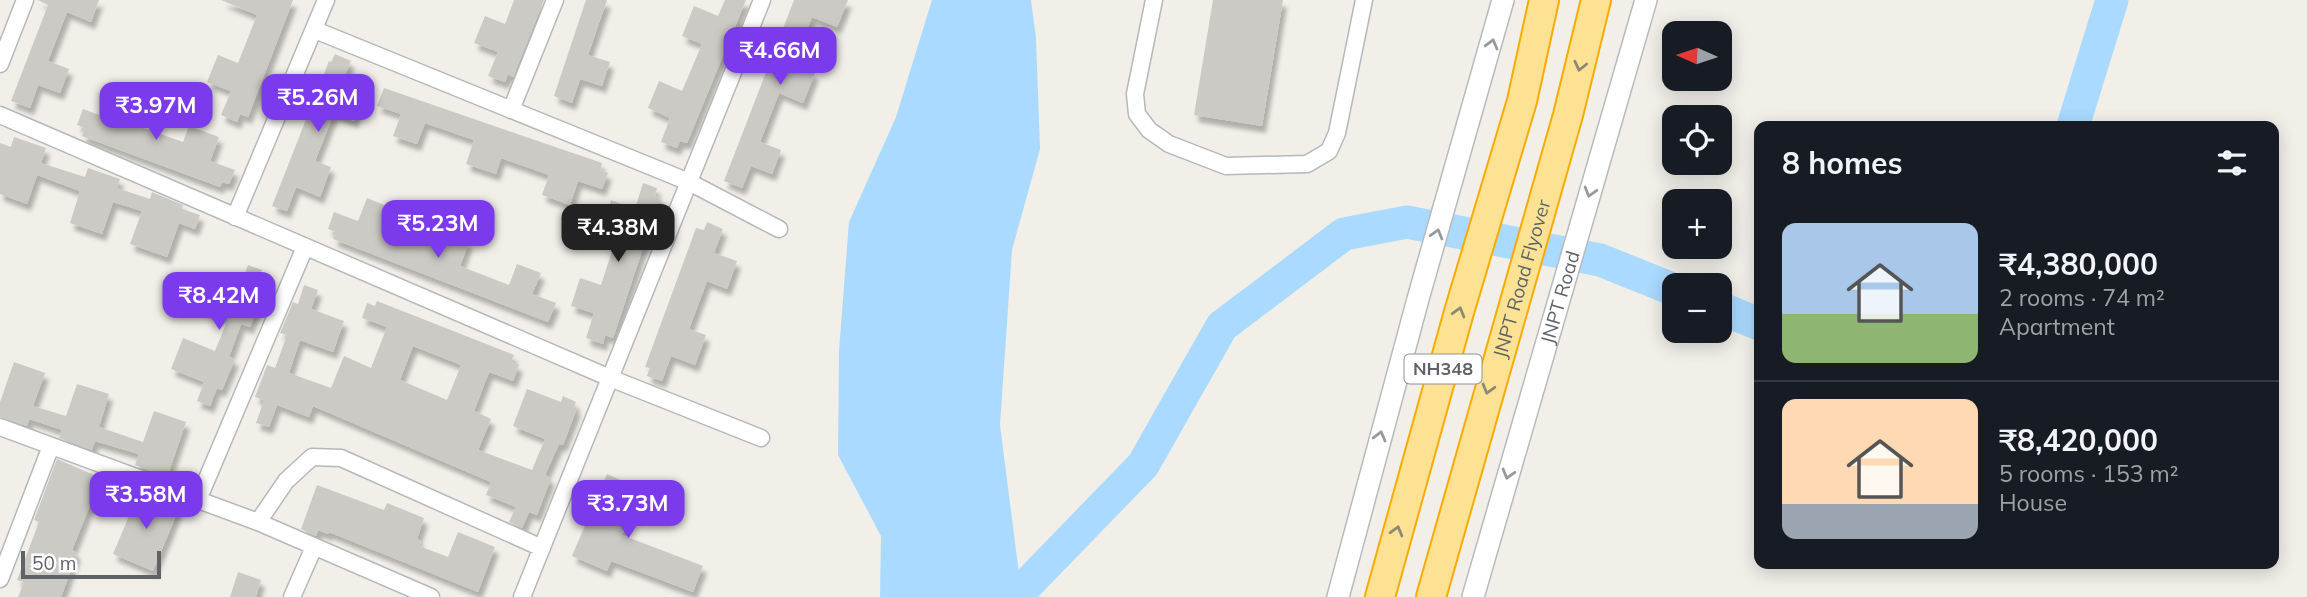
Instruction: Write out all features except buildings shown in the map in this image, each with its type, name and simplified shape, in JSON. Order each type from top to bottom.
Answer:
[{"type":"highway","name":"NH348","points":[[1380,597],[1459,312],[1522,101],[1544,0]]},
{"type":"highway","name":"JNPT Road Flyover","points":[[1430,597],[1555,159],[1595,0]]},
{"type":"street","points":[[0,64],[25,0]]},
{"type":"street","points":[[236,217],[326,0]]},
{"type":"street","points":[[511,110],[555,0]]},
{"type":"street","points":[[522,597],[762,0]]},
{"type":"street","points":[[1154,0],[1135,94],[1137,114],[1149,130],[1169,144],[1226,166],[1307,164],[1329,151],[1337,133],[1364,0]]},
{"type":"street","points":[[1338,597],[1418,299],[1503,0]]},
{"type":"street","name":"JNPT Road","points":[[1473,597],[1646,0]]},
{"type":"street","points":[[315,30],[689,182],[779,229]]},
{"type":"street","points":[[0,115],[610,379],[761,438]]},
{"type":"street","points":[[198,500],[305,247]]},
{"type":"street","points":[[0,428],[258,522],[431,597]]},
{"type":"street","points":[[0,579],[51,446]]},
{"type":"street","points":[[258,522],[286,481],[312,457],[341,458],[542,548]]},
{"type":"street","points":[[292,597],[314,547]]},
{"type":"water","points":[[932,0],[1031,0],[1036,38],[1040,149],[1012,250],[1000,425],[1022,597],[880,597],[881,536],[838,455],[839,351],[849,222],[896,117]]},
{"type":"waterway","points":[[2075,121],[2112,0]]},
{"type":"waterway","points":[[1015,597],[1143,465],[1222,326],[1344,234],[1407,222],[1600,260],[1662,285]]},
{"type":"waterway","points":[[1732,313],[1754,322]]}]
